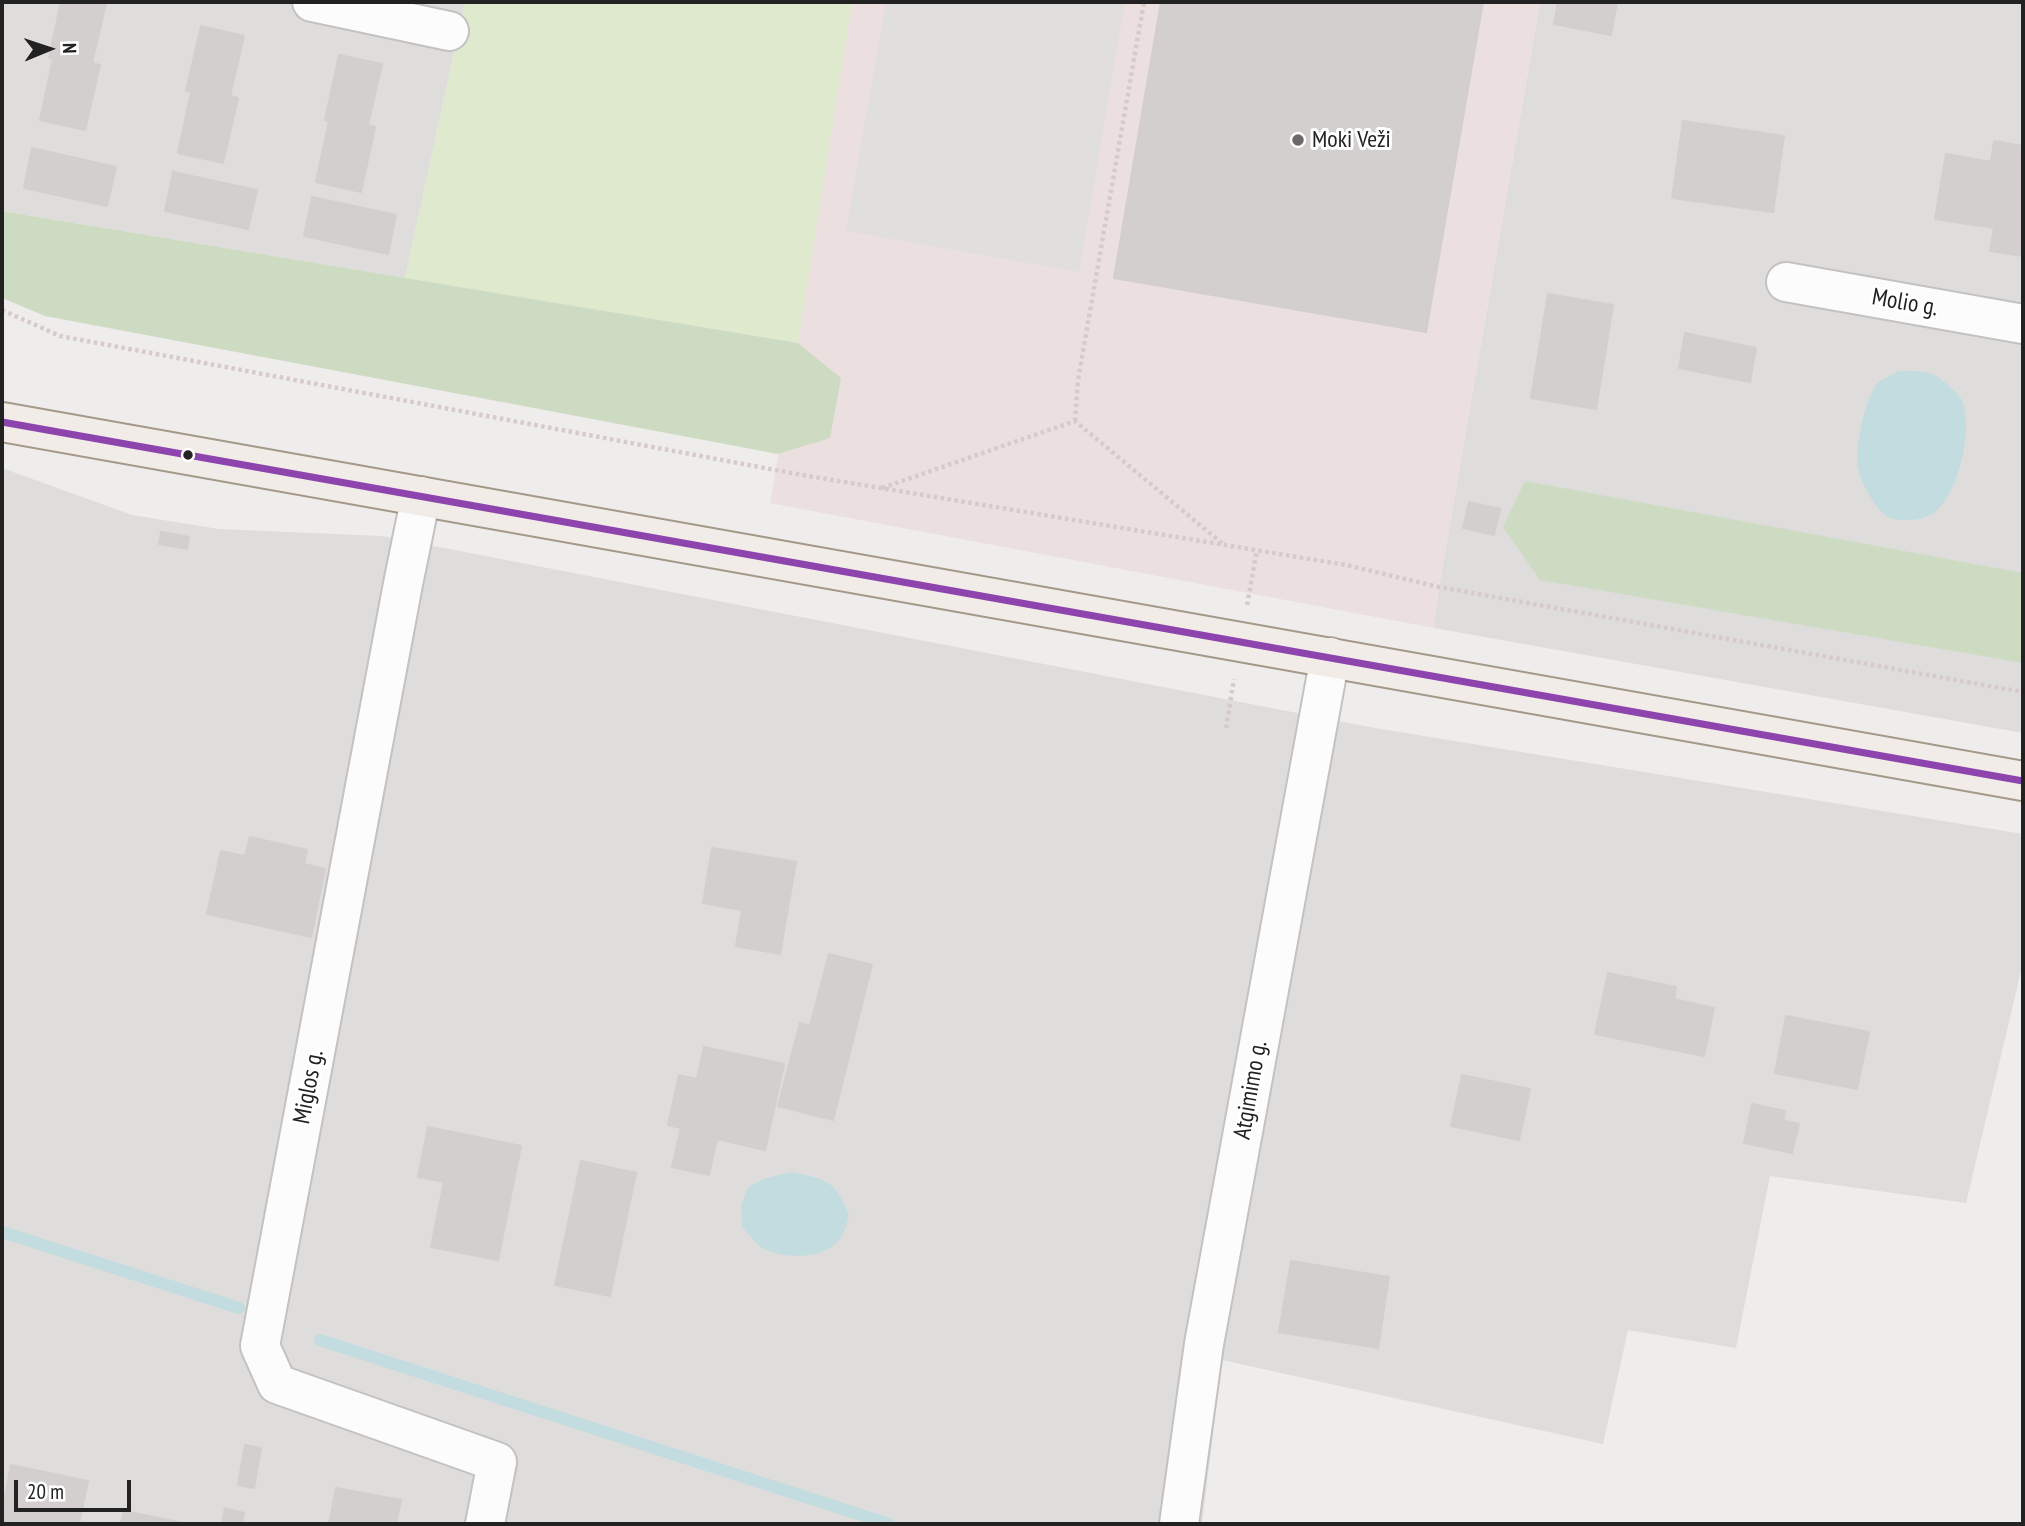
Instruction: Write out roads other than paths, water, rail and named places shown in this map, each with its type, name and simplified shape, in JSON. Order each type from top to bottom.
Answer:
[{"type":"main road","points":[[2,422],[2023,781]]},
{"type":"street","points":[[312,2],[449,31]]},
{"type":"street","name":"Molio g.","points":[[1786,282],[2023,324]]},
{"type":"street","name":"Miglos g.","points":[[421,496],[260,1346],[277,1384],[498,1462],[485,1524]]},
{"type":"street","name":"Atgimimo g.","points":[[1179,1524],[1205,1344],[1331,657]]},
{"type":"water","points":[[1899,371],[1918,371],[1941,380],[1960,397],[1966,425],[1962,461],[1949,494],[1930,515],[1912,520],[1891,518],[1879,509],[1863,483],[1857,460],[1861,426],[1872,392],[1878,383]]},
{"type":"water","points":[[792,1172],[829,1183],[839,1195],[849,1215],[842,1236],[827,1250],[796,1256],[775,1253],[756,1243],[742,1227],[741,1207],[748,1187],[766,1178]]},
{"type":"waterway","points":[[2,1232],[239,1308]]},
{"type":"waterway","points":[[320,1340],[889,1524]]},
{"type":"place","name":"Moki Veži","points":[[1298,140]]}]
